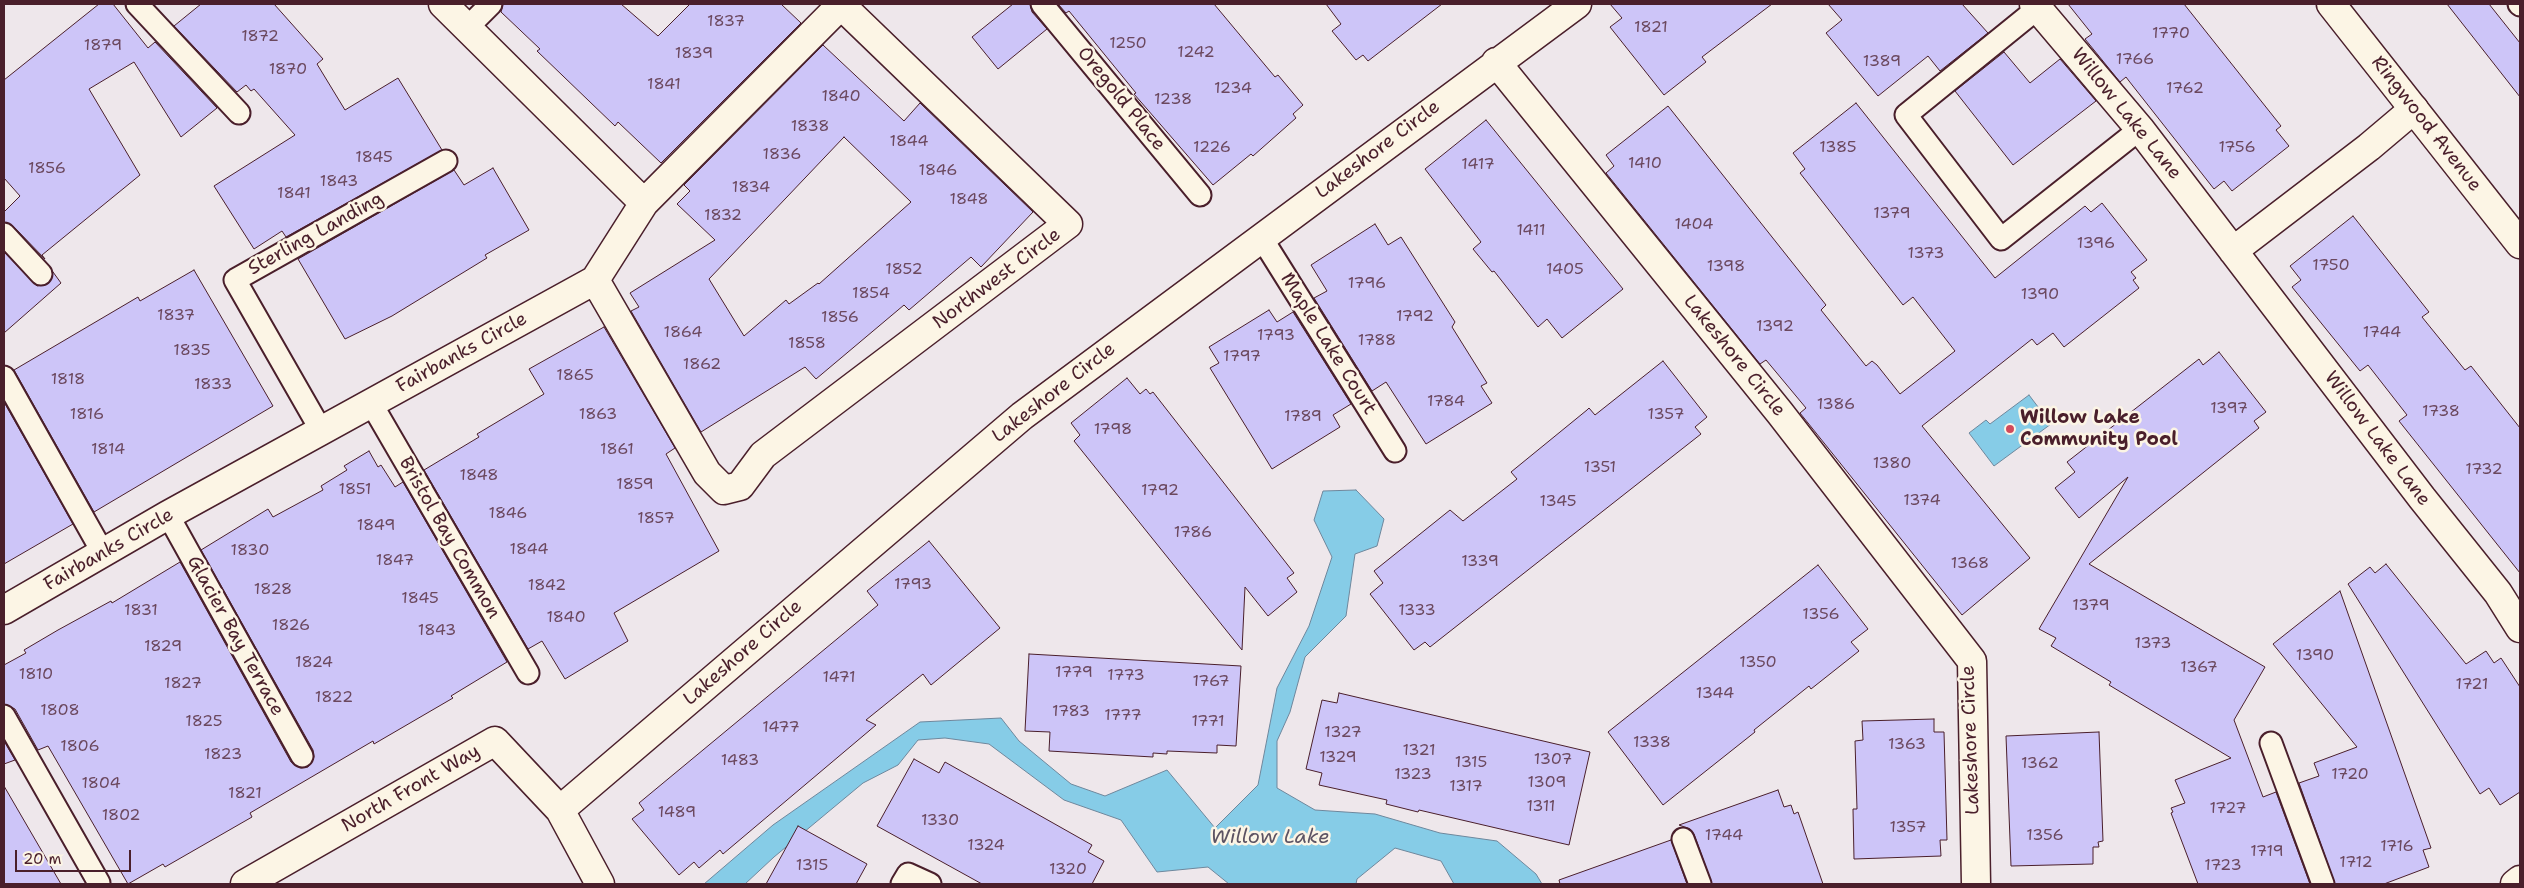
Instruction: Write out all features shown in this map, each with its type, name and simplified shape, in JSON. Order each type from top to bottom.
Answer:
[{"type":"street","points":[[443,4],[644,203]]},
{"type":"street","points":[[1496,62],[1577,4]]},
{"type":"street","name":"Ringwood Avenue","points":[[2331,4],[2520,244]]},
{"type":"street","name":"Northwest Circle","points":[[595,280],[707,474],[724,490],[740,486],[763,455],[1068,224],[841,5],[644,203]]},
{"type":"street","name":"Willow Lake Lane","points":[[2036,6],[2140,129],[2422,498],[2498,593],[2520,628]]},
{"type":"street","name":"Lakeshore Circle","points":[[560,810],[1022,416],[1496,62],[1792,428],[1972,661],[1976,884]]},
{"type":"street","points":[[2233,250],[2369,147],[2414,109]]},
{"type":"street","name":"Fairbanks Circle","points":[[4,610],[168,515],[322,432],[371,403],[595,280],[644,203]]},
{"type":"street","name":"North Front Way","points":[[245,884],[495,741],[560,810]]},
{"type":"street","points":[[560,810],[600,884]]},
{"type":"street","points":[[2515,884],[2520,880]]},
{"type":"lane","points":[[137,4],[239,113]]},
{"type":"lane","points":[[468,27],[491,4]]},
{"type":"lane","name":"Oregold Place","points":[[1042,4],[1200,195]]},
{"type":"lane","points":[[2036,6],[1906,115],[2001,239],[2140,129]]},
{"type":"lane","name":"Sterling Landing","points":[[322,432],[234,280],[446,161]]},
{"type":"lane","points":[[4,234],[41,274]]},
{"type":"lane","name":"Maple Lake Court","points":[[1261,237],[1395,451]]},
{"type":"lane","points":[[4,377],[103,553]]},
{"type":"lane","name":"Bristol Bay Common","points":[[371,403],[528,673]]},
{"type":"lane","name":"Glacier Bay Terrace","points":[[168,515],[302,756]]},
{"type":"lane","points":[[4,716],[99,883]]},
{"type":"lane","points":[[2270,743],[2323,884]]},
{"type":"lane","points":[[1683,839],[1700,884]]},
{"type":"lane","points":[[902,884],[908,874],[930,884]]},
{"type":"water","name":"Willow Lake Community Pool","points":[[2029,395],[2051,424],[1994,466],[1969,433],[1986,420],[1990,424]]},
{"type":"water","name":"Willow Lake","points":[[1356,490],[1384,519],[1377,546],[1355,554],[1346,616],[1305,657],[1290,712],[1277,741],[1277,788],[1315,810],[1375,814],[1440,833],[1497,841],[1536,874],[1542,884],[1454,884],[1441,861],[1395,848],[1357,879],[1356,884],[1229,884],[1208,867],[1157,872],[1121,820],[1064,800],[989,744],[945,738],[918,740],[898,765],[863,783],[774,857],[745,884],[704,884],[773,825],[920,722],[1001,718],[1019,741],[1071,784],[1105,796],[1167,770],[1215,828],[1258,785],[1277,688],[1309,626],[1332,557],[1314,520],[1323,491]]},
{"type":"building","points":[[99,4],[113,4],[148,48],[155,42],[217,108],[181,137],[134,62],[89,89],[140,175],[42,255],[45,259],[13,226],[4,222],[4,212],[20,196],[4,178],[4,80]]},
{"type":"building","points":[[201,4],[274,4],[323,59],[317,64],[345,110],[398,78],[442,150],[286,237],[282,231],[254,249],[214,186],[295,135],[254,89],[251,91],[246,85],[237,92],[174,26]]},
{"type":"building","points":[[503,4],[621,4],[658,36],[690,4],[781,4],[801,23],[661,163],[618,122],[615,126],[537,51],[540,49],[501,12]]},
{"type":"building","points":[[1013,4],[1030,4],[1032,12],[1047,29],[998,69],[972,37]]},
{"type":"building","points":[[1058,4],[1214,4],[1275,77],[1278,75],[1303,105],[1293,114],[1296,118],[1253,156],[1251,154],[1213,185],[1134,94],[1136,93],[1069,11],[1066,13]]},
{"type":"building","points":[[1326,4],[1442,4],[1368,61],[1363,55],[1356,60],[1332,31],[1341,24]]},
{"type":"building","points":[[1610,4],[1772,4],[1702,57],[1706,62],[1664,95],[1610,27],[1622,18]]},
{"type":"building","points":[[1828,4],[1962,4],[1988,33],[1940,71],[1928,56],[1878,96],[1826,33],[1842,20]]},
{"type":"building","points":[[2068,4],[2184,4],[2281,126],[2276,130],[2289,146],[2232,191],[2224,181],[2214,189],[2126,77],[2120,82],[2085,39],[2092,34]]},
{"type":"building","points":[[2447,4],[2489,4],[2520,43],[2520,97]]},
{"type":"building","points":[[823,45],[904,121],[920,103],[1033,212],[981,267],[971,257],[909,310],[904,305],[816,379],[805,367],[701,432],[631,311],[639,307],[630,293],[715,240],[677,204],[690,191],[684,185]],"holes":[[[844,137],[911,202],[819,284],[789,304],[786,300],[744,336],[709,279]]]},
{"type":"building","points":[[2004,52],[2030,83],[2060,59],[2096,101],[2013,165],[1955,91]]},
{"type":"building","points":[[1856,103],[1995,278],[2085,206],[2091,212],[2102,203],[2147,260],[2131,272],[2136,278],[2133,280],[2139,288],[2064,347],[2053,333],[2037,345],[2032,339],[1922,426],[2030,558],[1962,615],[1800,413],[1806,408],[1766,360],[1760,364],[1606,173],[1614,166],[1606,155],[1668,106],[1826,305],[1821,310],[1866,366],[1872,361],[1877,365],[1900,394],[1955,351],[1913,297],[1903,305],[1800,173],[1805,169],[1793,153]]},
{"type":"building","points":[[1486,120],[1623,289],[1562,338],[1547,319],[1538,327],[1494,271],[1492,272],[1473,249],[1481,242],[1425,169]]},
{"type":"building","points":[[493,168],[529,230],[485,255],[487,258],[392,316],[345,339],[298,259],[454,170],[464,185]]},
{"type":"building","points":[[2353,216],[2429,312],[2422,317],[2465,370],[2471,366],[2520,428],[2520,573],[2399,421],[2407,415],[2368,365],[2360,371],[2292,287],[2301,280],[2290,266]]},
{"type":"building","points":[[1375,224],[1388,245],[1401,237],[1455,322],[1452,327],[1487,383],[1481,386],[1492,403],[1426,444],[1386,382],[1372,391],[1314,298],[1327,291],[1311,265]]},
{"type":"building","points":[[4,252],[37,286],[49,283],[53,272],[61,283],[4,333]]},
{"type":"building","points":[[194,270],[273,406],[94,512],[14,370],[138,297],[140,301]]},
{"type":"building","points":[[1269,310],[1277,322],[1293,312],[1351,404],[1333,415],[1340,427],[1272,469],[1210,368],[1219,363],[1209,347]]},
{"type":"building","points":[[604,327],[675,448],[666,454],[719,551],[614,613],[628,641],[565,679],[542,641],[528,649],[424,470],[479,437],[477,434],[544,394],[529,369]]},
{"type":"building","points":[[2219,352],[2266,412],[2254,421],[2259,428],[2089,564],[2265,667],[2234,720],[2263,797],[2276,792],[2310,884],[2198,884],[2171,813],[2173,812],[2171,808],[2185,803],[2175,780],[2231,758],[2109,685],[2111,682],[2051,646],[2056,638],[2039,629],[2128,477],[2079,518],[2055,488],[2075,472],[2067,462],[2199,359],[2203,365]]},
{"type":"building","points":[[1663,361],[1707,417],[1695,427],[1701,434],[1430,647],[1425,642],[1414,650],[1370,594],[1383,583],[1374,571],[1450,510],[1463,521],[1517,479],[1511,472],[1589,408],[1595,415]]},
{"type":"building","points":[[1127,378],[1140,394],[1146,389],[1150,394],[1153,392],[1294,573],[1287,578],[1297,592],[1268,616],[1245,587],[1242,650],[1074,441],[1080,435],[1071,423]]},
{"type":"building","points":[[4,402],[73,524],[4,564]]},
{"type":"building","points":[[369,451],[378,467],[381,465],[395,487],[403,482],[507,662],[451,696],[453,698],[374,744],[373,741],[250,813],[252,817],[165,867],[163,864],[128,884],[48,746],[38,750],[15,709],[4,704],[4,665],[26,653],[24,650],[58,630],[111,601],[112,603],[180,562],[291,762],[301,768],[308,767],[314,757],[313,750],[201,550],[268,509],[273,517],[323,490],[321,486],[347,470],[344,466]]},
{"type":"building","points":[[929,541],[1000,628],[931,685],[923,674],[866,720],[876,725],[723,854],[720,850],[699,868],[694,862],[679,875],[632,819],[644,810],[639,803],[878,605],[867,591]]},
{"type":"building","points":[[2386,564],[2466,664],[2486,651],[2494,663],[2501,658],[2520,687],[2520,792],[2500,805],[2489,788],[2480,794],[2348,584],[2370,567],[2375,573]]},
{"type":"building","points":[[1818,565],[1868,629],[1851,642],[1859,651],[1811,689],[1809,686],[1754,730],[1755,732],[1663,805],[1608,732]]},
{"type":"building","points":[[2340,591],[2431,848],[2423,850],[2429,867],[2384,884],[2335,884],[2299,783],[2319,776],[2314,763],[2357,747],[2273,644]]},
{"type":"building","points":[[1029,654],[1241,666],[1236,746],[1217,745],[1217,753],[1167,751],[1167,754],[1153,753],[1153,757],[1049,751],[1050,732],[1025,731]]},
{"type":"building","points":[[1339,693],[1590,752],[1569,845],[1419,810],[1418,812],[1386,804],[1387,800],[1319,785],[1322,773],[1306,769],[1322,700],[1337,703]]},
{"type":"building","points":[[1934,719],[1934,732],[1944,732],[1947,840],[1940,840],[1941,856],[1854,859],[1853,809],[1857,809],[1855,741],[1863,740],[1862,721]]},
{"type":"building","points":[[2099,732],[2103,841],[2098,842],[2099,847],[2093,847],[2093,864],[2011,866],[2006,736]]},
{"type":"building","points":[[4,741],[15,760],[4,764]]},
{"type":"building","points":[[914,759],[939,773],[945,762],[1092,845],[1088,852],[1104,861],[1092,884],[982,884],[877,826]]},
{"type":"building","points":[[4,786],[61,884],[4,884]]},
{"type":"building","points":[[1778,790],[1784,807],[1791,805],[1794,814],[1798,812],[1823,884],[1712,884],[1694,834],[1690,829],[1679,825]]},
{"type":"building","points":[[798,826],[867,864],[856,884],[766,884]]},
{"type":"building","points":[[1671,840],[1687,884],[1560,884],[1559,880]]},
{"type":"place","name":"Willow Lake Community Pool","points":[[2010,429]]}]
